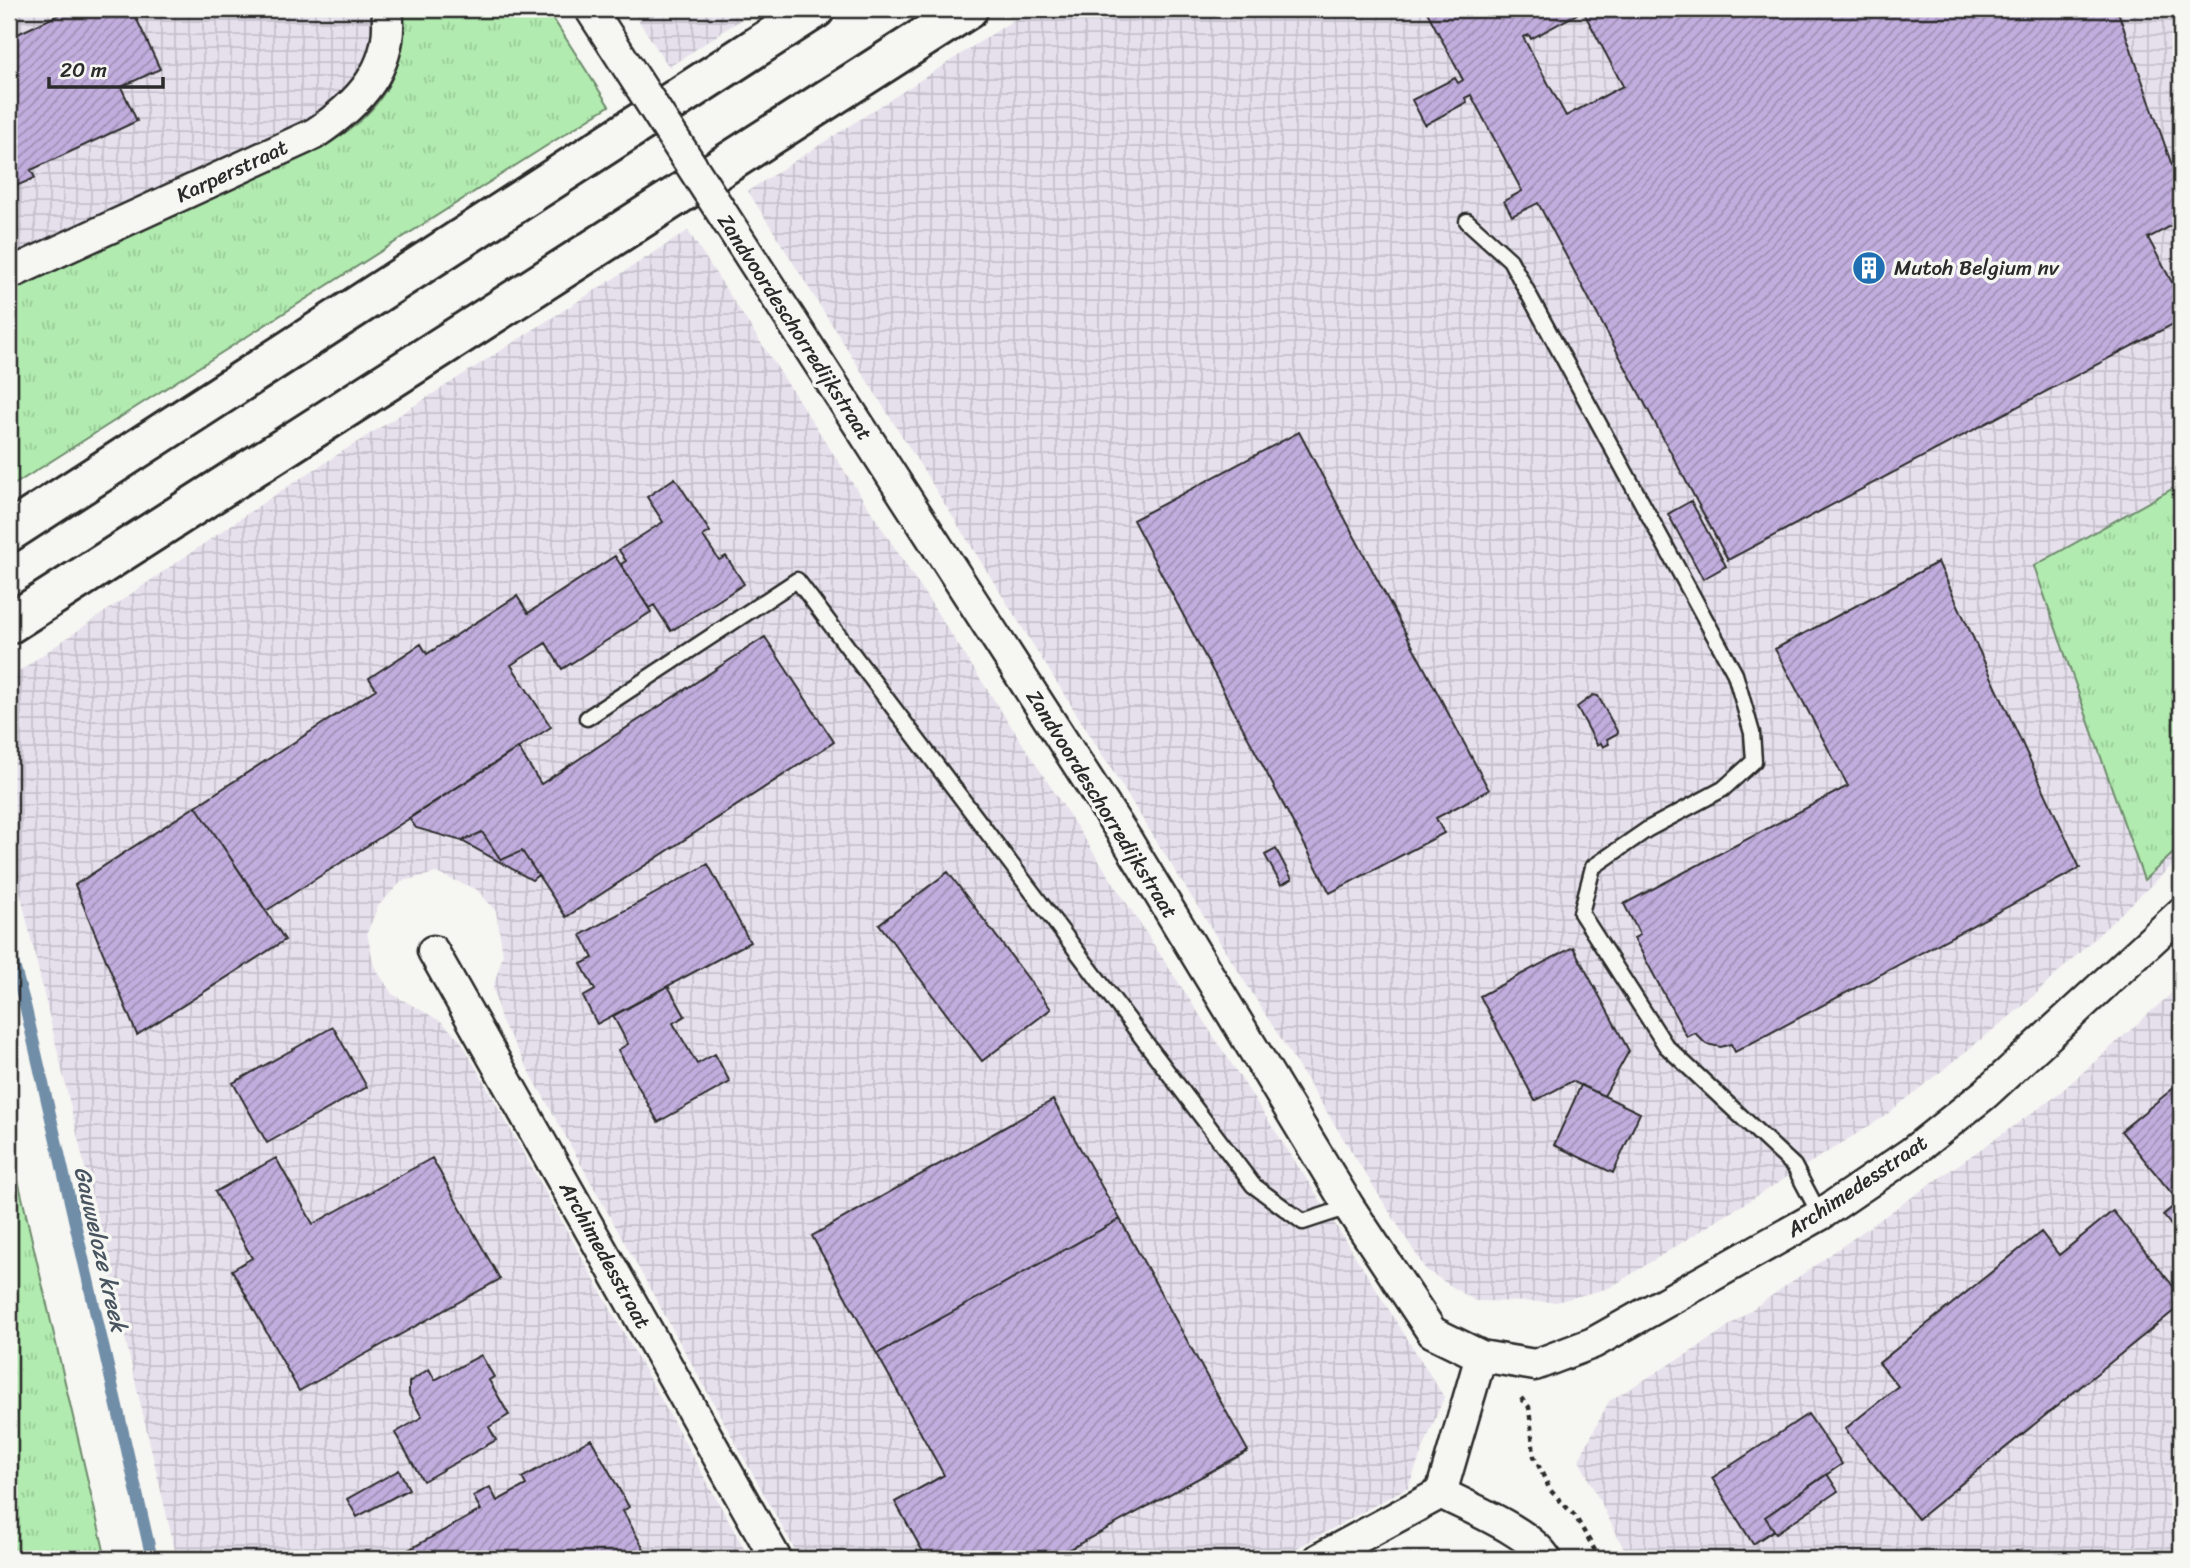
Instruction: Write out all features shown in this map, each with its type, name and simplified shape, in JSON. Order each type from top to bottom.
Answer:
[{"type":"highway","points":[[9,532],[815,9]]},
{"type":"highway","points":[[9,624],[968,9]]},
{"type":"street","name":"Karperstraat","points":[[9,274],[314,134],[339,117],[360,99],[382,62],[387,50],[387,9]]},
{"type":"street","name":"Zandvoordeschorredijkstraat","points":[[590,10],[1128,842],[1349,1207],[1432,1332],[1481,1356]]},
{"type":"street","name":"Archimedesstraat","points":[[1481,1356],[1535,1365],[1593,1343],[1819,1215],[1912,1153],[1985,1094],[2181,914]]},
{"type":"street","name":"Archimedesstraat","points":[[433,951],[776,1559]]},
{"type":"street","points":[[1319,1559],[1441,1493],[1481,1356]]},
{"type":"street","points":[[1441,1493],[1500,1524],[1541,1550],[1546,1559]]},
{"type":"lane","points":[[1467,221],[1510,260],[1735,674],[1752,733],[1754,761],[1723,789],[1647,829],[1593,867],[1581,913],[1666,1045],[1794,1166],[1819,1215]]},
{"type":"lane","points":[[587,718],[797,580],[1253,1185],[1303,1222],[1349,1207]]},
{"type":"path","points":[[1481,1356],[1529,1407],[1534,1456],[1550,1490],[1575,1516],[1600,1559]]},
{"type":"shaded area","points":[[9,9],[371,9],[372,50],[351,91],[306,124],[9,258]]},
{"type":"shaded area","points":[[631,9],[757,9],[669,67]]},
{"type":"shaded area","points":[[1031,9],[2181,9],[2181,857],[2024,1005],[1885,1116],[1609,1288],[1556,1302],[1475,1301],[1426,1270],[748,191]]},
{"type":"shaded area","points":[[688,231],[1304,1175],[1444,1397],[1408,1487],[1277,1559],[800,1559],[501,1020],[493,988],[503,954],[496,911],[476,889],[436,873],[402,881],[378,906],[367,933],[374,966],[392,994],[442,1022],[461,1041],[750,1559],[177,1559],[9,845],[9,678],[276,494]]},
{"type":"shaded area","points":[[2181,985],[2181,1559],[1629,1559],[1579,1460],[1609,1401],[1697,1348],[2055,1097]]},
{"type":"green space","points":[[400,9],[547,9],[609,106],[9,488],[9,291],[331,142],[349,130],[364,117],[388,87],[400,51]]},
{"type":"green space","points":[[2181,484],[2181,846],[2144,880],[2034,566]]},
{"type":"green space","points":[[9,1141],[106,1559],[9,1559]]},
{"type":"building","points":[[71,9],[132,9],[160,69],[121,87],[137,121],[31,170],[35,178],[16,186],[13,178],[9,180],[9,38]]},
{"type":"building","name":"Mutoh Belgium nv","points":[[1577,9],[1577,14],[1531,39],[1529,35],[1523,37],[1566,116],[1623,86],[1582,9],[2117,9],[2181,191],[2181,221],[2148,238],[2181,299],[2181,320],[1728,560],[1538,203],[1512,216],[1504,201],[1522,191],[1471,95],[1465,98],[1467,102],[1425,125],[1412,100],[1455,78],[1458,83],[1463,80],[1426,10]]},
{"type":"building","points":[[1299,432],[1489,790],[1436,818],[1444,833],[1330,893],[1133,520]]},
{"type":"building","points":[[675,478],[710,532],[703,536],[719,560],[726,556],[744,584],[671,631],[654,605],[649,608],[621,564],[626,561],[619,550],[663,522],[647,497]]},
{"type":"building","points":[[1691,501],[1726,566],[1703,579],[1668,514]]},
{"type":"building","points":[[615,556],[651,612],[562,669],[546,643],[511,665],[551,727],[266,911],[196,806],[376,689],[369,678],[421,644],[427,654],[517,596],[528,613]]},
{"type":"building","points":[[1938,562],[2080,868],[1735,1052],[1731,1044],[1721,1047],[1706,1044],[1695,1033],[1687,1037],[1634,938],[1640,935],[1624,904],[1848,786],[1775,649]]},
{"type":"building","points":[[765,637],[834,742],[566,917],[522,851],[501,860],[482,832],[462,841],[416,828],[409,818],[518,748],[541,784]]},
{"type":"building","points":[[1593,695],[1598,696],[1618,733],[1607,739],[1609,744],[1603,747],[1601,743],[1597,745],[1577,707]]},
{"type":"building","points":[[196,806],[285,940],[137,1035],[75,885]]},
{"type":"building","points":[[482,832],[501,860],[522,851],[538,875],[532,880],[462,841]]},
{"type":"building","points":[[1276,849],[1292,879],[1281,885],[1265,855]]},
{"type":"building","points":[[708,864],[750,942],[597,1024],[583,997],[595,990],[581,964],[593,958],[581,935]]},
{"type":"building","points":[[948,872],[1051,1009],[982,1061],[879,924]]},
{"type":"building","points":[[1573,947],[1629,1051],[1604,1096],[1572,1081],[1535,1101],[1480,996]]},
{"type":"building","points":[[668,986],[685,1016],[673,1023],[697,1064],[715,1054],[730,1082],[658,1122],[618,1050],[628,1044],[613,1016]]},
{"type":"building","points":[[333,1027],[367,1087],[267,1143],[233,1083]]},
{"type":"building","points":[[2181,1082],[2181,1205],[2121,1131]]},
{"type":"building","points":[[1581,1085],[1640,1113],[1613,1173],[1554,1145]]},
{"type":"building","points":[[1053,1100],[1120,1219],[877,1354],[812,1236]]},
{"type":"building","points":[[276,1158],[313,1224],[432,1158],[500,1279],[299,1391],[232,1270],[252,1258],[215,1192]]},
{"type":"building","points":[[2175,1205],[2181,1212],[2181,1238],[2163,1215]]},
{"type":"building","points":[[2113,1211],[2181,1296],[2181,1305],[1918,1519],[1845,1429],[1898,1386],[1879,1363],[2041,1232],[2059,1255]]},
{"type":"building","points":[[1120,1219],[1248,1451],[1052,1559],[927,1559],[895,1502],[944,1475],[877,1354]]},
{"type":"building","points":[[481,1355],[494,1377],[489,1380],[509,1415],[489,1427],[496,1440],[423,1481],[395,1433],[422,1417],[409,1395],[409,1382],[429,1369],[435,1380]]},
{"type":"building","points":[[1808,1414],[1842,1464],[1765,1517],[1774,1530],[1753,1544],[1712,1478]]},
{"type":"building","points":[[591,1439],[629,1507],[623,1511],[645,1551],[631,1559],[392,1559],[481,1510],[473,1496],[490,1487],[497,1501],[526,1485],[522,1478]]},
{"type":"building","points":[[399,1470],[409,1489],[357,1517],[347,1499]]},
{"type":"building","points":[[1827,1474],[1838,1491],[1776,1533],[1765,1517]]},
{"type":"waterway","name":"Gauweloze kreek","points":[[9,948],[25,1005],[152,1559]]},
{"type":"place","name":"Mutoh Belgium nv","points":[[1869,268]]}]
